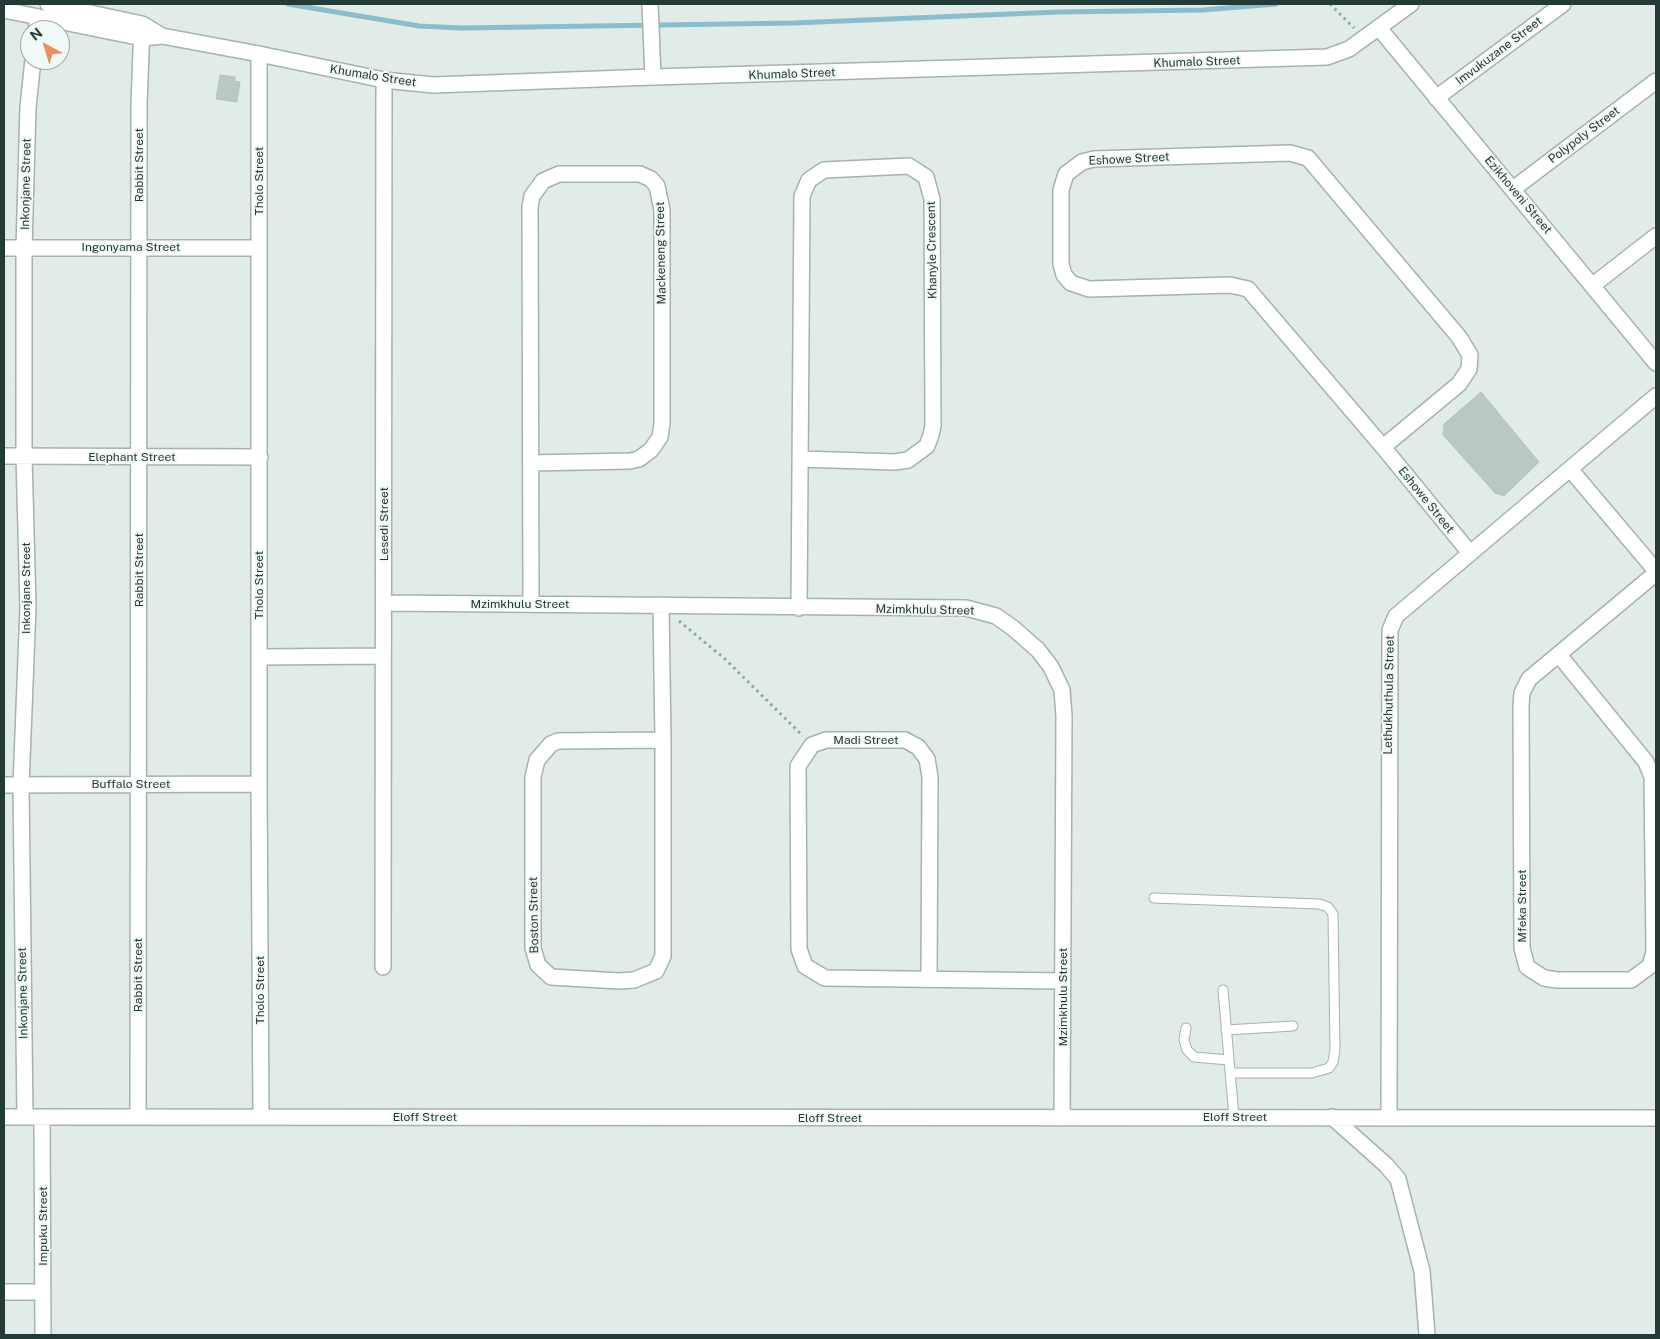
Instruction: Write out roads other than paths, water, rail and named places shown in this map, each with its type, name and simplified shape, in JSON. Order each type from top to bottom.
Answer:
[{"type":"street","name":"Khumalo Street","points":[[48,4],[162,36],[384,80],[433,85],[653,76],[1305,59],[1327,57],[1349,49],[1411,4]]},
{"type":"street","points":[[650,4],[653,76]]},
{"type":"street","name":"Imvukuzane Street","points":[[1436,98],[1562,4]]},
{"type":"street","name":"Khumalo Street","points":[[4,10],[28,20]]},
{"type":"street","name":"Khumalo Street","points":[[70,26],[142,31]]},
{"type":"street","name":"Ezikhoveni Street","points":[[1379,28],[1656,363]]},
{"type":"street","name":"Rabbit Street","points":[[138,1116],[139,105],[142,31]]},
{"type":"street","name":"Tholo Street","points":[[259,54],[261,1116]]},
{"type":"street","name":"Inkonjane Street","points":[[24,1117],[21,785],[28,607],[24,456],[24,248],[28,107],[31,70]]},
{"type":"street","name":"Lesedi Street","points":[[383,967],[384,80]]},
{"type":"street","name":"Polypoly Street","points":[[1512,189],[1656,81]]},
{"type":"street","name":"Eshowe Street","points":[[1383,447],[1459,384],[1469,369],[1470,355],[1459,337],[1312,161],[1300,155],[1290,153],[1094,159],[1082,162],[1066,174],[1061,190],[1061,264],[1064,275],[1071,283],[1089,289],[1230,285],[1248,289],[1383,447],[1470,553]]},
{"type":"street","name":"Khanyle Crescent","points":[[799,608],[801,207],[804,188],[809,180],[824,170],[909,166],[926,177],[932,199],[933,426],[927,446],[908,460],[895,462],[801,459]]},
{"type":"street","name":"Mackeneng Street","points":[[531,463],[630,461],[645,456],[656,445],[660,437],[662,424],[662,210],[657,186],[650,179],[640,174],[559,174],[543,181],[532,196],[530,207],[531,604]]},
{"type":"street","points":[[1593,285],[1656,236]]},
{"type":"street","name":"Ingonyama Street","points":[[4,248],[259,248]]},
{"type":"street","name":"Lethukhuthula Street","points":[[1389,1117],[1390,630],[1396,616],[1656,396]]},
{"type":"street","name":"Elephant Street","points":[[4,456],[260,457]]},
{"type":"street","points":[[1570,470],[1656,572]]},
{"type":"street","name":"Mfeka Street","points":[[1559,655],[1646,762],[1652,778],[1654,952],[1650,966],[1631,980],[1544,978],[1527,966],[1522,948],[1522,693],[1529,679],[1656,572]]},
{"type":"street","name":"Mzimkhulu Street","points":[[384,604],[966,608],[996,616],[1013,628],[1038,650],[1051,667],[1062,690],[1064,716],[1062,1118]]},
{"type":"street","name":"Boston Street","points":[[661,605],[663,740],[664,948],[660,964],[656,971],[646,977],[634,980],[551,977],[538,965],[533,948],[533,777],[537,760],[550,744],[558,741],[663,740]]},
{"type":"street","points":[[259,657],[383,656]]},
{"type":"street","name":"Madi Street","points":[[826,740],[905,740],[918,748],[926,759],[930,778],[929,979],[825,978],[805,966],[799,949],[798,766],[812,745],[826,740]]},
{"type":"street","name":"Buffalo Street","points":[[4,785],[259,784]]},
{"type":"street","points":[[929,979],[1063,981]]},
{"type":"street","name":"Eloff Street","points":[[4,1117],[1656,1118]]},
{"type":"street","name":"Impuku Street","points":[[42,1117],[43,1335]]},
{"type":"street","points":[[1332,1117],[1386,1165],[1398,1179],[1422,1271],[1427,1335]]},
{"type":"street","points":[[4,1292],[43,1292]]},
{"type":"lane","points":[[1154,898],[1319,904],[1328,908],[1334,914],[1336,1049],[1333,1062],[1328,1068],[1312,1073],[1230,1073]]},
{"type":"lane","points":[[1223,990],[1234,1117]]},
{"type":"lane","points":[[1226,1030],[1293,1026]]},
{"type":"lane","points":[[1186,1028],[1184,1040],[1187,1050],[1194,1056],[1229,1060]]},
{"type":"waterway","points":[[288,4],[419,26],[461,28],[794,23],[1058,12],[1203,10],[1276,4]]}]
